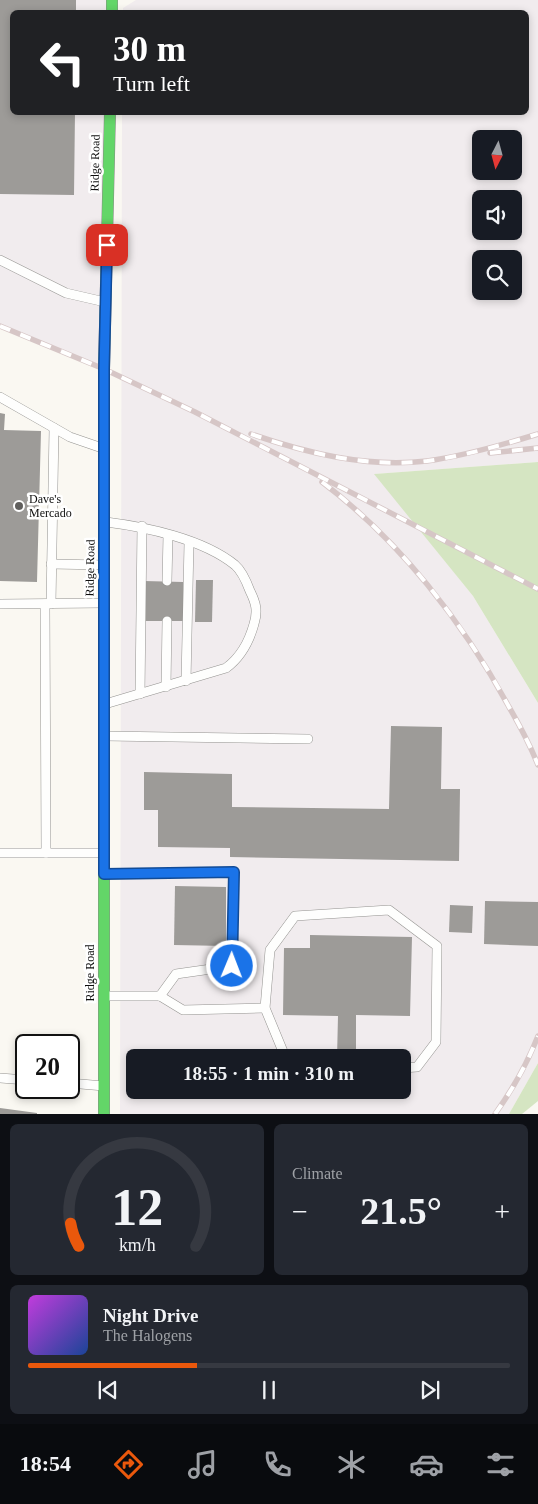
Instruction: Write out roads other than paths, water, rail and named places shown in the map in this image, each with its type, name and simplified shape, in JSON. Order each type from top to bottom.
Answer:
[{"type":"main road","name":"Ridge Road","points":[[104,1114],[103,603],[105,302],[110,115]]},
{"type":"lane","points":[[0,260],[66,293],[105,302]]},
{"type":"lane","points":[[0,397],[70,437],[104,449]]},
{"type":"lane","points":[[46,853],[48,604],[51,564],[54,428]]},
{"type":"lane","points":[[103,705],[214,674],[226,668],[235,661],[251,636],[257,614],[256,604],[236,566],[189,543],[142,526],[104,522]]},
{"type":"lane","points":[[140,694],[142,526]]},
{"type":"lane","points":[[167,581],[168,535]]},
{"type":"lane","points":[[186,681],[189,543]]},
{"type":"lane","points":[[51,564],[104,565]]},
{"type":"lane","points":[[0,604],[103,603]]},
{"type":"lane","points":[[166,687],[167,621]]},
{"type":"lane","points":[[103,736],[308,739]]},
{"type":"lane","points":[[0,853],[103,853]]},
{"type":"lane","points":[[104,874],[234,872],[232,966],[176,974],[160,996]]},
{"type":"lane","points":[[282,1049],[265,1008],[270,950],[295,916],[389,910],[437,946],[436,1042],[417,1067],[411,1067]]},
{"type":"lane","points":[[104,996],[160,996],[183,1010],[265,1008]]},
{"type":"lane","points":[[0,1078],[15,1079]]},
{"type":"lane","points":[[80,1084],[104,1086]]},
{"type":"railway","points":[[0,326],[104,369],[195,412],[538,589]]},
{"type":"railway","points":[[251,434],[315,453],[359,461],[404,463],[455,456],[538,434]]},
{"type":"railway","points":[[490,453],[538,448]]},
{"type":"railway","points":[[322,482],[350,505],[403,556],[450,614],[491,675],[521,728],[538,765]]},
{"type":"railway","points":[[495,1114],[519,1076],[538,1036]]},
{"type":"place","name":"Dave's Mercado","points":[[19,506]]}]
